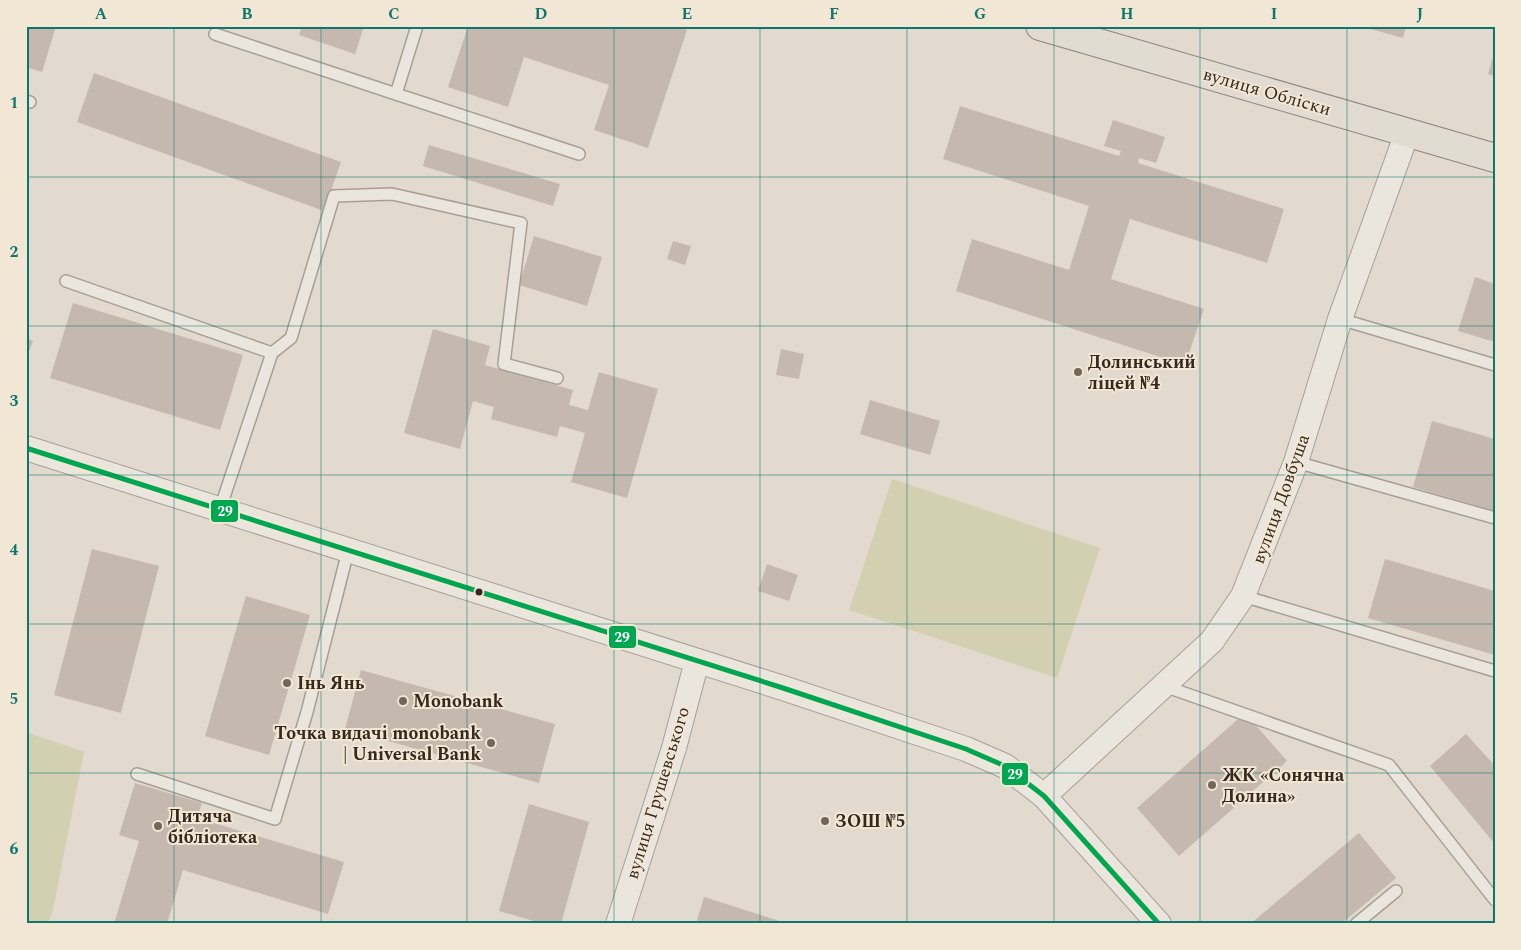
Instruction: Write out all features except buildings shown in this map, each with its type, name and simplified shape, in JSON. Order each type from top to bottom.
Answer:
[{"type":"main road","name":"вулиця Обліски","points":[[1040,26],[1495,158]]},
{"type":"street","name":"вулиця Довбуша","points":[[1044,796],[1212,641],[1243,596],[1296,462],[1340,319],[1407,133]]},
{"type":"street","points":[[26,448],[697,661],[966,749],[1005,766],[1044,796],[1159,924]]},
{"type":"street","name":"вулиця Грушевського","points":[[618,924],[674,748],[697,661]]},
{"type":"lane","points":[[396,94],[417,26]]},
{"type":"lane","points":[[215,34],[579,154]]},
{"type":"lane","points":[[220,510],[272,352],[291,338],[334,196],[392,194],[521,224],[504,364],[557,378]]},
{"type":"lane","points":[[66,281],[272,352]]},
{"type":"lane","points":[[1340,319],[1495,365]]},
{"type":"lane","points":[[1296,462],[1495,518]]},
{"type":"lane","points":[[137,774],[275,819],[307,712],[348,551]]},
{"type":"lane","points":[[1243,596],[1495,671]]},
{"type":"lane","points":[[1164,686],[1389,765],[1495,900]]},
{"type":"lane","points":[[1356,924],[1396,891]]},
{"type":"shaded area","points":[[892,479],[1100,548],[1057,678],[849,610]]},
{"type":"shaded area","points":[[26,732],[84,752],[53,910],[48,924],[26,924]]},
{"type":"transit line","name":"29","points":[[26,448],[783,688],[966,749],[1005,766],[1044,796],[1159,924]]},
{"type":"place","name":"Долинський ліцей №4","points":[[1078,372]]},
{"type":"place","name":"Інь Янь","points":[[287,683]]},
{"type":"place","name":"Monobank","points":[[403,701]]},
{"type":"place","name":"Точка видачі monobank | Universal Bank","points":[[491,743]]},
{"type":"place","name":"ЖК «Сонячна Долина»","points":[[1212,785]]},
{"type":"place","name":"ЗОШ №5","points":[[825,821]]},
{"type":"place","name":"Дитяча бібліотека","points":[[158,826]]}]
